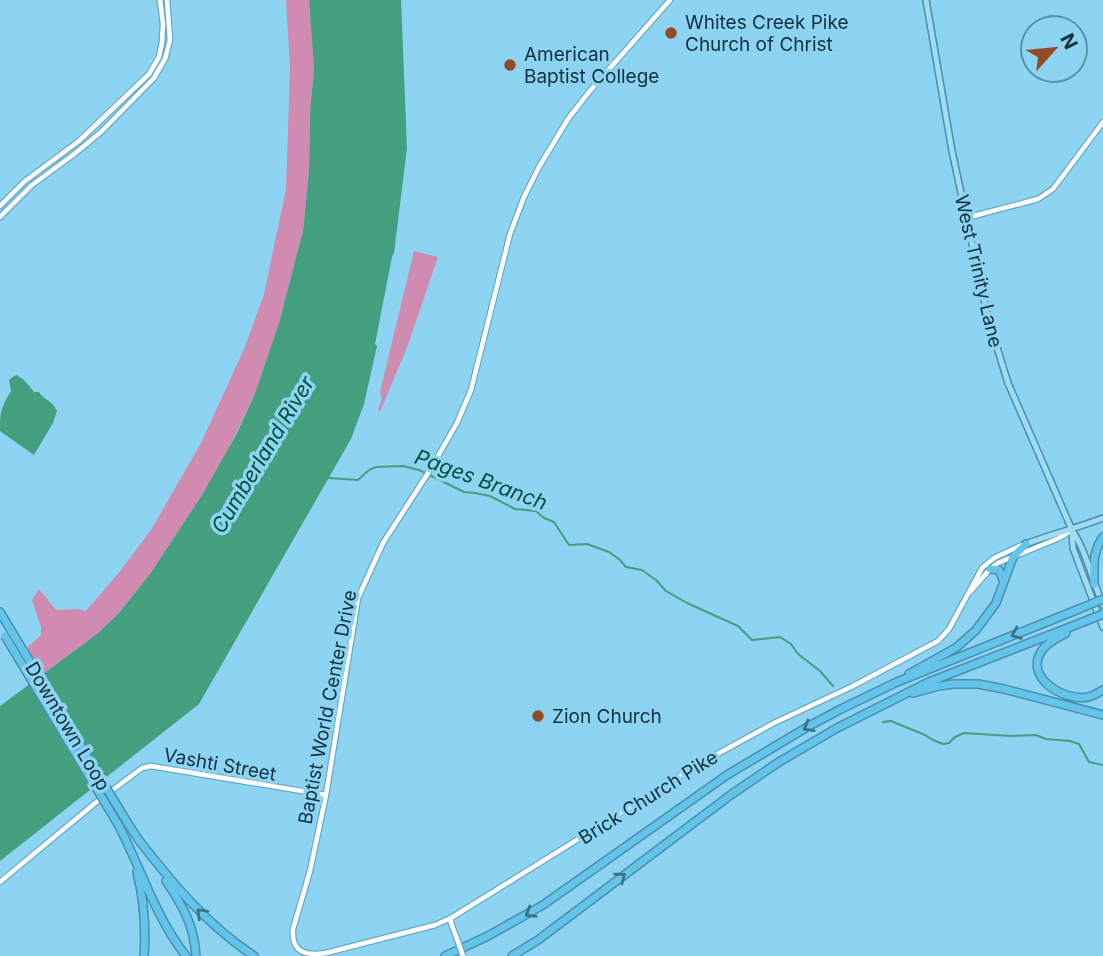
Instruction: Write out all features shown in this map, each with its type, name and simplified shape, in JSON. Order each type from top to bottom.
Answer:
[{"type":"highway","points":[[1094,584],[1096,549],[1103,537]]},
{"type":"highway","points":[[897,682],[966,640],[988,616],[996,603],[1013,557],[1026,544]]},
{"type":"highway","points":[[990,569],[999,570],[1004,582]]},
{"type":"highway","points":[[445,956],[488,936],[543,905],[696,796],[766,751],[841,709],[897,682],[1103,599]]},
{"type":"highway","name":"Downtown Loop","points":[[0,612],[9,634],[123,824],[138,839]]},
{"type":"highway","points":[[512,956],[538,940],[760,775],[837,728],[957,671],[1103,614]]},
{"type":"highway","points":[[1075,626],[1051,641],[1041,651],[1038,663],[1042,679],[1056,691],[1069,696],[1089,697],[1103,690]]},
{"type":"highway","name":"Downtown Loop","points":[[0,628],[9,634]]},
{"type":"highway","points":[[892,700],[939,686],[978,684],[1103,715]]},
{"type":"highway","name":"Downtown Loop","points":[[123,824],[131,851]]},
{"type":"highway","points":[[138,839],[190,922],[196,956]]},
{"type":"highway","points":[[138,839],[189,902],[254,956]]},
{"type":"highway","points":[[131,851],[161,917],[184,955]]},
{"type":"highway","points":[[131,851],[144,906],[144,956]]},
{"type":"main road","name":"West Trinity Lane","points":[[926,0],[966,218],[988,318],[1004,373],[1072,530],[1080,542],[1103,605]]},
{"type":"main road","name":"Brick Church Pike","points":[[1026,544],[1103,518]]},
{"type":"main road","name":"West Trinity Lane","points":[[1072,530],[1073,548],[1103,627]]},
{"type":"street","points":[[0,206],[25,181],[79,141],[149,74],[159,57],[162,43],[160,0]]},
{"type":"street","points":[[0,217],[27,189],[101,132],[154,78],[165,59],[170,40],[167,0]]},
{"type":"street","name":"Baptist World Center Drive","points":[[302,952],[294,945],[293,929],[310,871],[326,794],[358,598],[383,543],[442,451],[471,390],[510,234],[539,167],[568,119],[589,92],[670,0]]},
{"type":"street","points":[[966,218],[1038,199],[1053,189],[1103,122]]},
{"type":"street","name":"Brick Church Pike","points":[[968,594],[998,563],[1072,530]]},
{"type":"street","name":"Brick Church Pike","points":[[302,952],[312,955],[330,952],[435,925],[452,918],[718,753],[938,641],[949,629],[982,568],[994,558],[1026,544]]},
{"type":"street","name":"Vashti Street","points":[[0,882],[142,768],[151,766],[326,794]]},
{"type":"street","points":[[452,918],[451,923],[463,956]]},
{"type":"shaded area","points":[[286,0],[309,0],[314,69],[309,171],[303,231],[279,323],[254,396],[222,462],[150,574],[119,613],[97,634],[43,674],[27,648],[41,635],[32,600],[39,589],[56,610],[86,611],[121,570],[151,530],[201,443],[245,347],[264,294],[286,189],[290,67]]},
{"type":"shaded area","points":[[414,251],[438,257],[408,345],[380,412],[380,392]]},
{"type":"water","name":"Cumberland River","points":[[309,0],[401,0],[407,148],[394,253],[364,404],[351,439],[199,704],[0,861],[0,706],[97,634],[119,613],[150,574],[202,495],[236,435],[254,396],[279,323],[303,231],[314,69]]},
{"type":"water","points":[[17,375],[57,411],[34,455],[0,431],[2,410],[11,391],[9,380]]},
{"type":"waterway","name":"Pages Branch","points":[[329,478],[358,480],[376,467],[403,466],[419,470],[464,492],[490,496],[515,509],[536,511],[554,522],[569,545],[587,544],[609,552],[626,567],[642,570],[666,591],[738,626],[752,640],[780,637],[791,644],[798,654],[820,671],[833,686]]},
{"type":"waterway","name":"Pages Branch","points":[[883,722],[891,721],[943,744],[964,733],[1036,735],[1046,739],[1070,741],[1079,744],[1089,762],[1103,765]]},
{"type":"place","name":"Whites Creek Pike Church of Christ","points":[[671,33]]},
{"type":"place","name":"American Baptist College","points":[[510,65]]},
{"type":"place","name":"Zion Church","points":[[538,716]]}]
